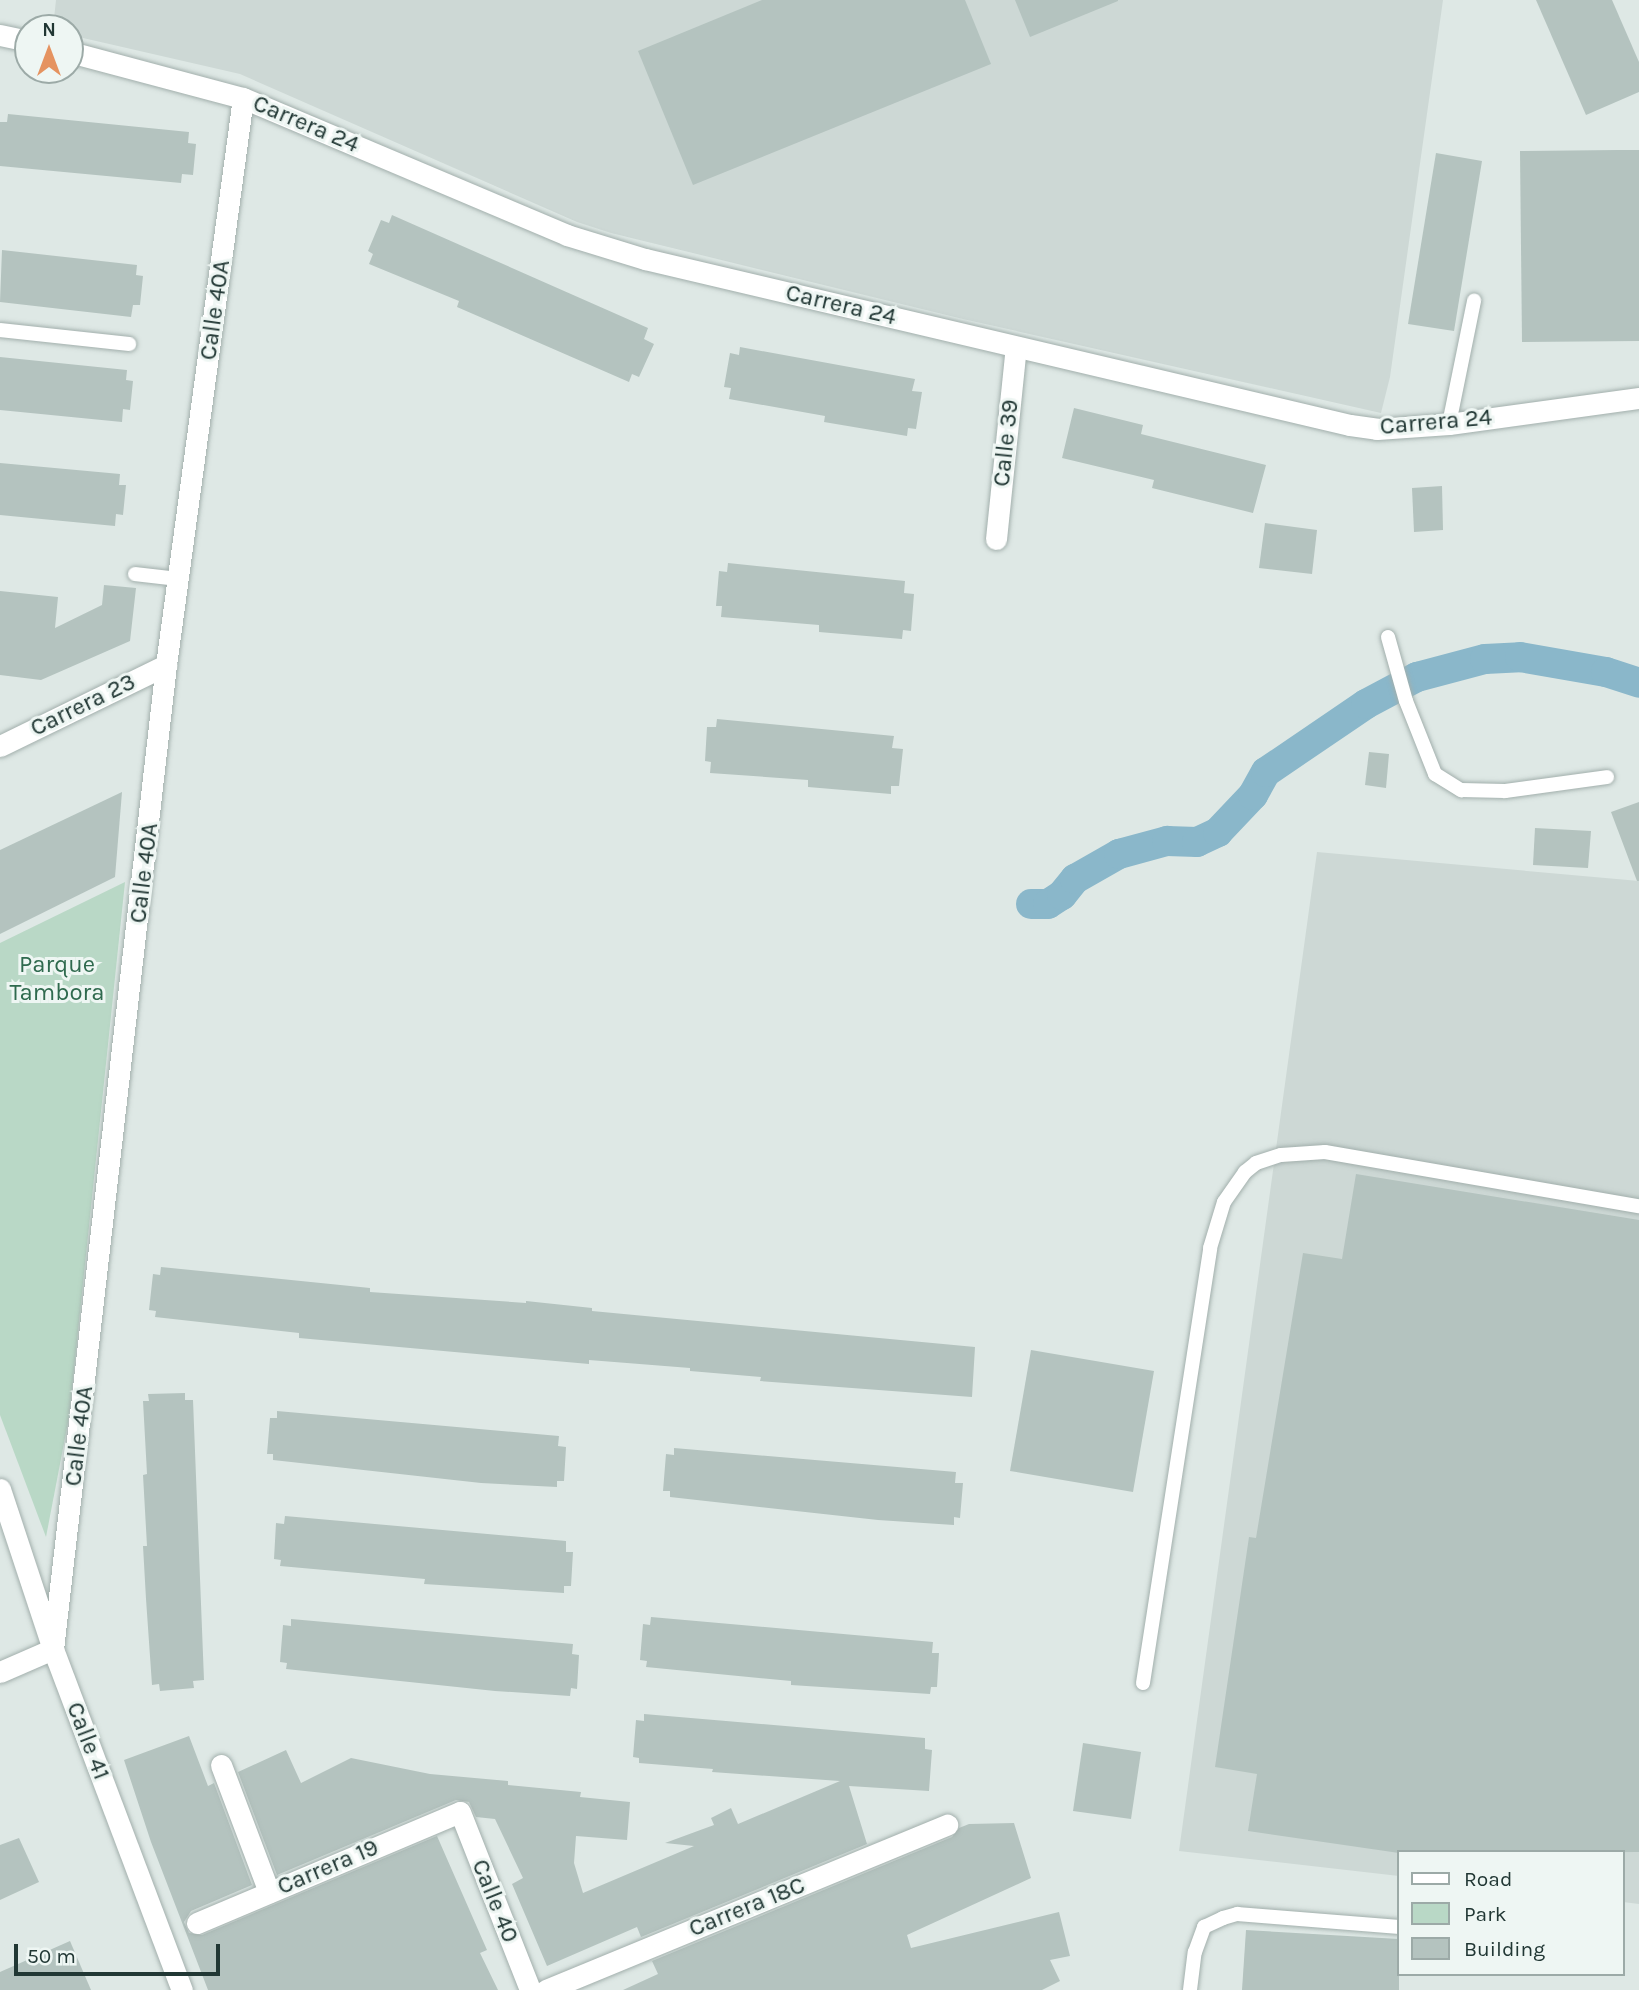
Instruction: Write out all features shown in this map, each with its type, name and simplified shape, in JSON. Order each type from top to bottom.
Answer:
[{"type":"street","name":"Carrera 24","points":[[84,56],[243,98],[566,235],[645,259],[1365,428],[1449,424],[1639,398]]},
{"type":"street","name":"Calle 40A","points":[[53,1649],[166,665],[243,98]]},
{"type":"street","name":"Calle 39","points":[[996,539],[1016,346]]},
{"type":"street","name":"Carrera 23","points":[[0,746],[166,665]]},
{"type":"street","name":"Calle 41","points":[[0,1489],[53,1649],[182,1990]]},
{"type":"street","points":[[0,1672],[53,1649]]},
{"type":"street","points":[[221,1765],[269,1892]]},
{"type":"street","name":"Carrera 19","points":[[197,1923],[460,1812]]},
{"type":"street","name":"Calle 40","points":[[460,1812],[530,1990]]},
{"type":"street","name":"Carrera 18C","points":[[546,1990],[947,1825]]},
{"type":"lane","points":[[1449,424],[1474,301]]},
{"type":"lane","points":[[0,330],[129,344]]},
{"type":"lane","points":[[135,575],[178,579]]},
{"type":"lane","points":[[1388,637],[1406,701],[1435,774],[1461,790],[1504,791],[1607,777]]},
{"type":"lane","points":[[1143,1683],[1210,1248],[1224,1202],[1245,1171],[1256,1163],[1281,1154],[1325,1152],[1639,1206]]},
{"type":"lane","points":[[1190,1990],[1195,1952],[1204,1927],[1223,1917],[1237,1914],[1398,1927]]},
{"type":"shaded area","points":[[56,0],[1443,0],[1390,377],[1381,413],[963,319],[611,233],[577,222],[240,74],[84,38],[84,14],[54,14]]},
{"type":"shaded area","points":[[1317,852],[1639,881],[1639,1904],[1625,1902],[1625,1850],[1398,1850],[1398,1876],[1179,1851]]},
{"type":"green space","name":"Parque Tambora","points":[[125,882],[69,1417],[46,1537],[0,1415],[0,943]]},
{"type":"building","points":[[762,0],[965,0],[991,64],[693,185],[638,51]]},
{"type":"building","points":[[1015,0],[1118,0],[1118,1],[1030,37]]},
{"type":"building","points":[[1536,0],[1612,0],[1639,62],[1639,92],[1586,115]]},
{"type":"building","points":[[8,114],[189,132],[188,143],[196,144],[193,175],[182,174],[181,183],[0,166],[0,122],[7,122]]},
{"type":"building","points":[[1639,150],[1639,341],[1522,342],[1520,151]]},
{"type":"building","points":[[1436,153],[1482,161],[1454,331],[1408,324]]},
{"type":"building","points":[[392,215],[648,328],[644,339],[654,344],[639,377],[632,374],[629,382],[457,307],[459,301],[369,264],[373,254],[368,251],[381,220],[389,223]]},
{"type":"building","points":[[2,250],[137,265],[136,275],[143,276],[140,305],[133,305],[131,317],[0,302]]},
{"type":"building","points":[[740,347],[915,379],[912,391],[922,392],[916,429],[908,428],[907,436],[824,422],[825,416],[729,399],[731,388],[724,387],[730,353],[739,355]]},
{"type":"building","points":[[0,357],[127,370],[126,380],[133,381],[130,410],[123,409],[122,422],[0,410]]},
{"type":"building","points":[[1074,408],[1143,425],[1141,434],[1266,465],[1253,513],[1152,488],[1154,480],[1062,458]]},
{"type":"building","points":[[0,463],[120,474],[119,485],[126,485],[123,515],[116,514],[115,526],[0,515]]},
{"type":"building","points":[[1442,486],[1443,530],[1414,532],[1412,488]]},
{"type":"building","points":[[1265,523],[1317,530],[1312,574],[1259,568]]},
{"type":"building","points":[[728,563],[905,581],[904,593],[914,594],[911,631],[903,630],[902,639],[819,632],[819,625],[721,617],[722,606],[716,606],[719,571],[727,572]]},
{"type":"building","points":[[104,585],[136,588],[130,641],[41,680],[0,675],[0,591],[58,597],[55,628],[102,605]]},
{"type":"building","points":[[717,719],[894,736],[892,748],[903,749],[899,786],[891,786],[891,794],[808,787],[808,780],[710,773],[711,762],[705,761],[707,727],[716,727]]},
{"type":"building","points":[[1369,752],[1389,754],[1386,788],[1365,785]]},
{"type":"building","points":[[122,792],[115,877],[0,934],[0,850]]},
{"type":"building","points":[[1639,802],[1639,881],[1637,881],[1611,812]]},
{"type":"building","points":[[1535,828],[1591,831],[1588,868],[1533,865]]},
{"type":"building","points":[[1356,1174],[1639,1220],[1639,1852],[1398,1850],[1398,1853],[1248,1831],[1257,1774],[1215,1767],[1249,1537],[1256,1538],[1303,1253],[1342,1259]]},
{"type":"building","points":[[161,1267],[370,1288],[370,1292],[526,1301],[592,1308],[592,1311],[975,1347],[972,1397],[760,1381],[761,1377],[690,1371],[690,1368],[589,1360],[589,1364],[299,1338],[299,1333],[155,1317],[156,1311],[149,1310],[153,1274],[160,1275]]},
{"type":"building","points":[[1031,1350],[1154,1371],[1133,1492],[1010,1471]]},
{"type":"building","points":[[185,1393],[185,1400],[193,1400],[204,1680],[193,1681],[194,1688],[160,1691],[159,1684],[152,1685],[146,1599],[143,1546],[147,1546],[143,1475],[147,1474],[143,1401],[149,1401],[148,1394]]},
{"type":"building","points":[[277,1411],[559,1436],[558,1446],[566,1447],[564,1481],[557,1481],[557,1487],[481,1483],[273,1460],[273,1454],[267,1454],[270,1418],[277,1418]]},
{"type":"building","points":[[674,1448],[956,1472],[955,1483],[963,1483],[960,1518],[954,1517],[954,1525],[878,1520],[670,1497],[670,1491],[663,1491],[666,1454],[674,1455]]},
{"type":"building","points":[[285,1516],[566,1541],[566,1552],[573,1552],[571,1586],[564,1586],[564,1593],[424,1584],[425,1579],[280,1566],[281,1560],[274,1559],[276,1523],[284,1524]]},
{"type":"building","points":[[651,1617],[933,1642],[932,1653],[939,1653],[937,1687],[931,1687],[930,1694],[791,1685],[791,1681],[646,1667],[647,1661],[640,1660],[643,1624],[650,1625]]},
{"type":"building","points":[[291,1619],[573,1644],[572,1654],[579,1655],[577,1689],[571,1688],[570,1696],[495,1691],[286,1669],[287,1663],[280,1662],[283,1625],[291,1626]]},
{"type":"building","points":[[644,1714],[925,1738],[925,1749],[932,1750],[929,1791],[849,1786],[867,1844],[641,1937],[637,1927],[547,1966],[512,1884],[523,1878],[495,1819],[476,1817],[469,1802],[456,1800],[277,1875],[238,1772],[286,1750],[301,1783],[351,1758],[430,1774],[508,1781],[508,1785],[581,1792],[580,1797],[630,1802],[627,1840],[576,1836],[574,1863],[583,1893],[694,1846],[665,1843],[714,1825],[711,1818],[731,1808],[738,1824],[840,1781],[712,1772],[713,1769],[639,1763],[639,1758],[633,1757],[636,1720],[644,1721]]},
{"type":"building","points":[[189,1736],[208,1786],[214,1783],[252,1885],[191,1911],[184,1922],[189,1933],[202,1935],[437,1836],[487,1950],[480,1953],[498,1990],[208,1990],[151,1842],[124,1760]]},
{"type":"building","points":[[1083,1743],[1141,1752],[1131,1819],[1073,1811]]},
{"type":"building","points":[[1014,1823],[1031,1878],[907,1935],[911,1948],[1059,1912],[1070,1956],[1050,1960],[1060,1981],[1042,1990],[623,1990],[658,1974],[652,1961],[952,1837],[959,1828],[969,1824]]},
{"type":"building","points":[[19,1838],[39,1882],[0,1900],[0,1845]]},
{"type":"building","points":[[1246,1930],[1398,1939],[1399,1990],[1242,1990]]},
{"type":"building","points":[[70,1941],[91,1990],[0,1990],[0,1972]]},
{"type":"waterway","points":[[1031,904],[1048,904],[1062,895],[1075,879],[1119,854],[1167,841],[1197,842],[1218,832],[1253,795],[1266,772],[1366,704],[1417,677],[1485,659],[1520,657],[1606,672],[1639,683]]}]
